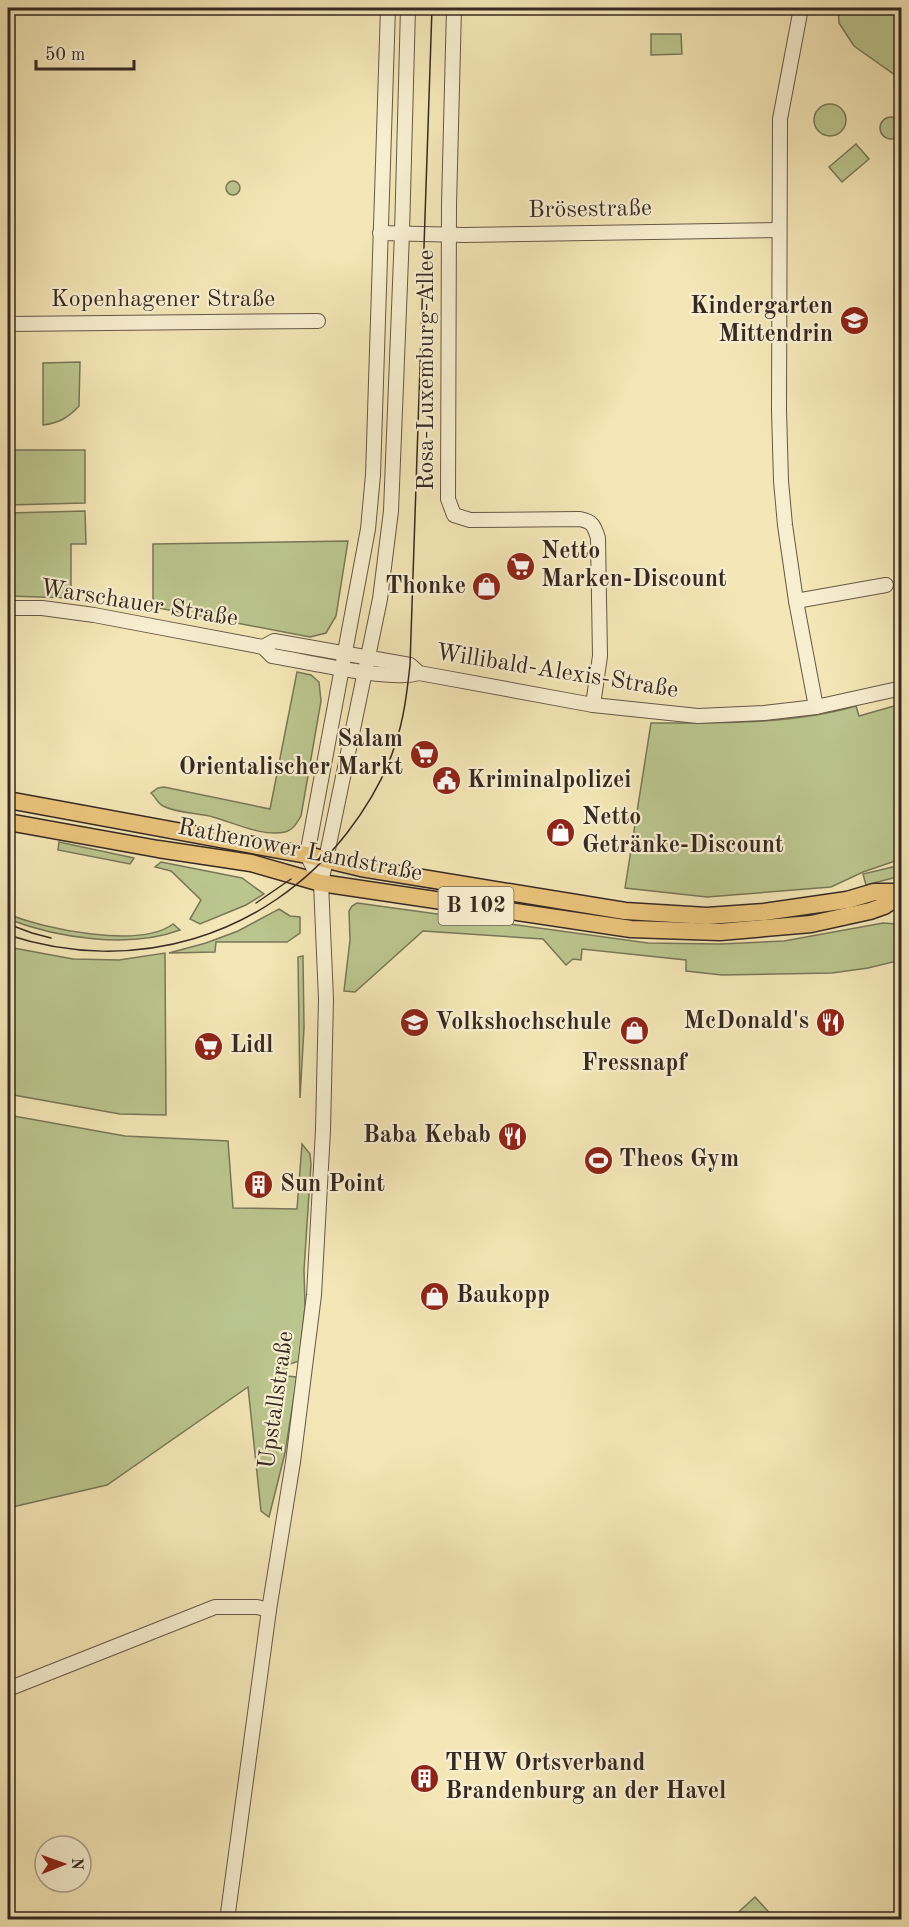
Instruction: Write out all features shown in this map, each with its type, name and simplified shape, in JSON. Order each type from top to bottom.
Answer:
[{"type":"main road","name":"Rathenower Landstraße","points":[[8,800],[307,855],[380,871],[625,911],[707,916],[807,906],[847,900],[874,892],[902,893]]},
{"type":"main road","name":"Rathenower Landstraße","points":[[8,822],[251,863],[321,883],[631,929],[720,932],[811,924],[884,906],[902,893]]},
{"type":"street","name":"Rosa-Luxemburg-Allee","points":[[307,855],[344,668],[368,529],[373,475],[388,8]]},
{"type":"street","name":"Rosa-Luxemburg-Allee","points":[[326,860],[380,598],[391,511],[408,8]]},
{"type":"street","name":"Rosa-Luxemburg-Allee","points":[[454,8],[449,234],[448,499],[454,514],[470,520],[579,519],[590,521],[595,526],[598,538],[600,656],[593,705]]},
{"type":"street","points":[[801,8],[780,119],[779,399],[781,481],[796,601],[816,707]]},
{"type":"street","name":"Brösestraße","points":[[402,233],[779,230]]},
{"type":"street","name":"Rosa-Luxemburg-Allee","points":[[380,233],[402,233]]},
{"type":"street","name":"Kopenhagener Straße","points":[[8,324],[318,321]]},
{"type":"street","points":[[796,601],[886,585]]},
{"type":"street","name":"Warschauer Straße","points":[[8,608],[42,608],[94,615],[263,646],[274,641],[346,653]]},
{"type":"street","name":"Warschauer Straße","points":[[263,646],[272,656],[344,668]]},
{"type":"street","points":[[346,653],[369,657]]},
{"type":"street","name":"Willibald-Alexis-Straße","points":[[369,657],[410,665],[419,672],[593,705],[698,716],[764,713],[816,707],[902,688]]},
{"type":"street","points":[[344,668],[366,672]]},
{"type":"street","name":"Willibald-Alexis-Straße","points":[[366,672],[408,676],[419,672]]},
{"type":"street","name":"Upstallstraße","points":[[307,855],[321,883]]},
{"type":"street","name":"Upstallstraße","points":[[227,1920],[314,1295],[326,999],[321,883],[326,860]]},
{"type":"street","points":[[8,1689],[215,1607],[257,1607],[269,1610]]},
{"type":"green space","points":[[838,8],[901,8],[901,76],[895,75],[854,46],[839,23]]},
{"type":"green space","points":[[651,34],[681,34],[682,54],[651,55]]},
{"type":"green space","points":[[830,104],[842,108],[846,120],[842,132],[830,136],[818,132],[814,120],[818,108]]},
{"type":"green space","points":[[891,117],[899,120],[902,128],[899,136],[891,139],[883,136],[880,128],[883,120]]},
{"type":"green space","points":[[856,144],[869,159],[842,182],[829,167]]},
{"type":"green space","points":[[230,181],[236,181],[240,188],[236,195],[230,195],[226,191],[226,185]]},
{"type":"green space","points":[[80,362],[79,406],[63,419],[43,425],[43,363]]},
{"type":"green space","points":[[8,450],[85,450],[85,503],[8,505]]},
{"type":"green space","points":[[85,511],[86,544],[71,544],[71,598],[8,596],[8,513]]},
{"type":"green space","points":[[348,541],[336,616],[326,633],[310,637],[153,607],[153,544]]},
{"type":"green space","points":[[297,672],[311,675],[319,682],[321,701],[301,816],[293,828],[285,832],[267,833],[213,817],[174,810],[159,803],[151,793],[164,787],[270,809]]},
{"type":"green space","points":[[901,704],[901,859],[863,872],[831,887],[707,897],[625,888],[651,723],[780,720],[856,706],[859,716]]},
{"type":"green space","points":[[59,842],[134,858],[130,864],[58,850]]},
{"type":"green space","points":[[161,862],[242,878],[264,894],[246,905],[200,924],[190,919],[201,900],[171,871],[155,867]]},
{"type":"green space","points":[[901,865],[901,876],[866,885],[863,874]]},
{"type":"green space","points":[[357,903],[648,943],[720,944],[784,941],[883,923],[897,924],[901,928],[901,960],[832,973],[722,975],[686,971],[686,960],[582,949],[581,960],[573,959],[566,965],[543,939],[423,931],[355,992],[344,991],[350,940],[349,911]]},
{"type":"green space","points":[[279,909],[290,916],[300,917],[300,933],[287,942],[216,942],[215,952],[169,953],[238,931]]},
{"type":"green space","points":[[8,914],[44,925],[92,934],[138,935],[158,931],[173,924],[180,930],[138,939],[93,939],[27,926],[8,919]]},
{"type":"green space","points":[[8,947],[73,959],[119,960],[165,953],[166,1115],[120,1114],[8,1094]]},
{"type":"green space","points":[[303,956],[304,1028],[300,1098],[298,957]]},
{"type":"green space","points":[[8,1115],[125,1136],[228,1141],[233,1208],[297,1209],[302,1144],[310,1154],[304,1270],[305,1307],[299,1361],[287,1365],[286,1376],[297,1377],[285,1453],[269,1517],[261,1511],[248,1387],[107,1485],[8,1508]]},
{"type":"green space","points":[[755,1897],[775,1919],[731,1919]]},
{"type":"tram line","points":[[8,935],[55,947],[102,951],[149,948],[194,939],[237,922],[277,899],[314,869],[347,833],[375,791],[386,769],[401,725],[410,665],[432,8]]},
{"type":"tram line","points":[[256,903],[291,879]]},
{"type":"tram line","points":[[8,924],[51,938]]},
{"type":"place","name":"Kindergarten Mittendrin","points":[[854,321]]},
{"type":"place","name":"Netto Marken-Discount","points":[[520,566]]},
{"type":"place","name":"Thonke","points":[[487,587]]},
{"type":"place","name":"Salam Orientalischer Markt","points":[[424,754]]},
{"type":"place","name":"Kriminalpolizei","points":[[446,781]]},
{"type":"place","name":"Netto Getränke-Discount","points":[[561,832]]},
{"type":"place","name":"McDonald's","points":[[830,1022]]},
{"type":"place","name":"Volkshochschule","points":[[414,1023]]},
{"type":"place","name":"Fressnapf","points":[[634,1031]]},
{"type":"place","name":"Lidl","points":[[209,1046]]},
{"type":"place","name":"Baba Kebab","points":[[512,1136]]},
{"type":"place","name":"Theos Gym","points":[[598,1160]]},
{"type":"place","name":"Sun Point","points":[[259,1185]]},
{"type":"place","name":"Baukopp","points":[[435,1296]]},
{"type":"place","name":"THW Ortsverband Brandenburg an der Havel","points":[[424,1778]]}]
